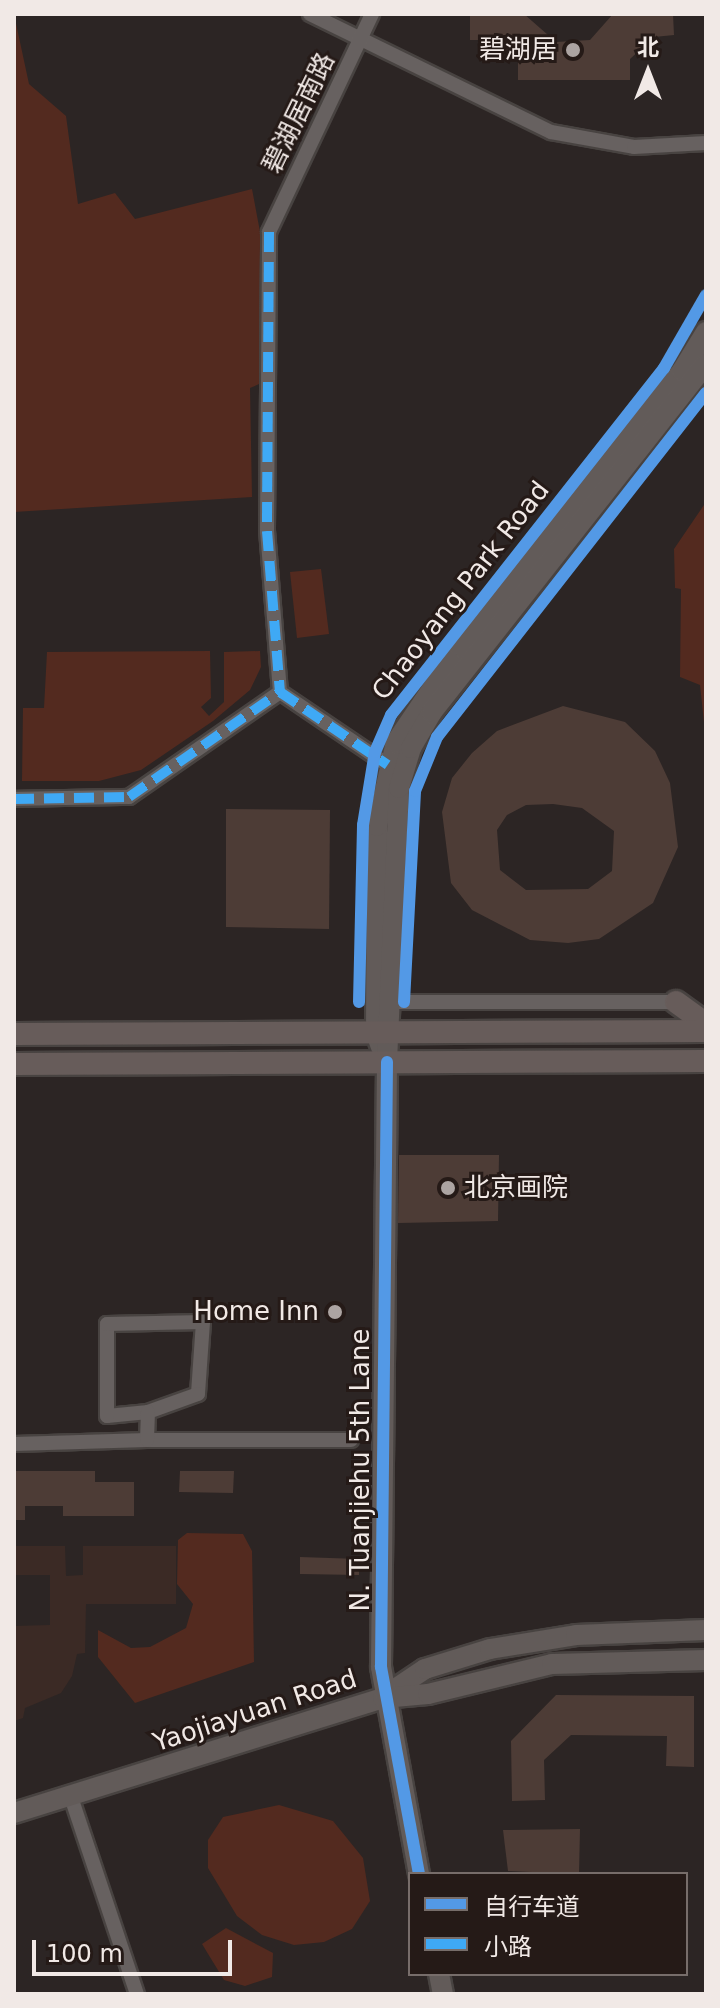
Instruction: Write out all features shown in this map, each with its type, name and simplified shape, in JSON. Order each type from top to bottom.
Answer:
[{"type":"main road","points":[[676,1002],[706,1024]]},
{"type":"main road","points":[[14,1034],[706,1031]]},
{"type":"main road","points":[[14,1064],[706,1061]]},
{"type":"street","points":[[310,14],[551,132],[634,147],[706,143]]},
{"type":"street","name":"碧湖居南路","points":[[280,692],[267,531],[269,232],[372,14]]},
{"type":"street","name":"Chaoyang Park Road","points":[[383,1033],[377,826],[388,765],[417,705],[682,371],[706,332]]},
{"type":"street","name":"Chaoyang Park Road","points":[[383,1033],[391,1002],[395,828],[411,748],[477,653],[706,364]]},
{"type":"street","points":[[14,799],[129,797],[280,692],[388,765]]},
{"type":"street","points":[[391,1002],[676,1002]]},
{"type":"street","name":"N. Tuanjiehu 5th Lane","points":[[383,1033],[387,1062],[383,1698],[419,1872]]},
{"type":"street","points":[[203,1322],[198,1394],[148,1412],[107,1416],[107,1324],[203,1322]]},
{"type":"street","points":[[147,1440],[148,1412]]},
{"type":"street","points":[[14,1444],[147,1440],[351,1440]]},
{"type":"street","points":[[383,1698],[425,1669],[490,1649],[576,1635],[706,1630]]},
{"type":"street","name":"Yaojiayuan Road","points":[[14,1813],[383,1698],[428,1694],[552,1664],[706,1660]]},
{"type":"street","points":[[71,1797],[137,1994]]},
{"type":"shaded area","points":[[14,14],[29,84],[66,116],[78,204],[115,193],[135,219],[252,189],[261,237],[266,381],[250,388],[252,497],[14,512]]},
{"type":"shaded area","points":[[706,502],[706,741],[700,685],[680,677],[681,589],[675,588],[674,549]]},
{"type":"shaded area","points":[[321,569],[329,634],[297,638],[290,572]]},
{"type":"shaded area","points":[[210,651],[211,698],[201,707],[209,716],[224,702],[224,652],[260,651],[261,667],[250,690],[213,721],[141,770],[99,781],[22,781],[23,708],[44,708],[47,652]]},
{"type":"shaded area","points":[[187,1533],[243,1534],[252,1551],[254,1662],[135,1703],[98,1657],[98,1630],[131,1648],[150,1647],[186,1628],[193,1604],[177,1584],[178,1540]]},
{"type":"shaded area","points":[[14,1546],[65,1546],[66,1576],[83,1575],[83,1546],[176,1546],[176,1604],[86,1604],[85,1653],[77,1654],[72,1676],[61,1693],[25,1708],[23,1718],[14,1721],[14,1626],[50,1625],[50,1575],[14,1575]]},
{"type":"shaded area","points":[[279,1805],[333,1821],[363,1858],[370,1901],[352,1929],[324,1942],[294,1945],[262,1935],[237,1916],[208,1868],[208,1840],[223,1817]]},
{"type":"shaded area","points":[[226,1928],[273,1953],[272,1977],[245,1986],[224,1980],[202,1944]]},
{"type":"building","name":"碧湖居","points":[[470,14],[524,14],[556,42],[590,40],[613,14],[673,14],[674,35],[654,37],[630,59],[630,80],[518,80],[518,60],[494,40],[470,40]]},
{"type":"building","points":[[563,706],[625,722],[655,751],[670,783],[678,847],[653,903],[599,939],[568,943],[530,940],[472,910],[451,883],[442,812],[452,778],[472,753],[497,731]],"holes":[[[553,804],[582,808],[614,831],[612,871],[588,889],[526,890],[500,870],[497,830],[507,815],[526,805]]]},
{"type":"building","points":[[226,809],[330,810],[329,929],[226,927]]},
{"type":"building","name":"北京画院","points":[[399,1155],[499,1155],[498,1221],[398,1223]]},
{"type":"building","points":[[14,1471],[95,1471],[95,1482],[134,1482],[134,1516],[63,1516],[63,1506],[25,1506],[25,1520],[14,1520]]},
{"type":"building","points":[[180,1471],[234,1471],[233,1493],[179,1492]]},
{"type":"building","points":[[300,1557],[359,1559],[359,1575],[300,1574]]},
{"type":"building","points":[[556,1695],[694,1696],[694,1767],[666,1766],[667,1736],[571,1735],[544,1760],[545,1800],[512,1801],[511,1741]]},
{"type":"building","points":[[580,1829],[579,1872],[508,1871],[503,1830]]},
{"type":"marked path","points":[[269,232],[267,531],[280,692]]},
{"type":"marked path","points":[[14,799],[129,797],[280,692],[388,765]]},
{"type":"cycle path","points":[[359,1002],[363,825],[375,752],[391,715],[664,368],[706,295]]},
{"type":"cycle path","points":[[404,1002],[415,791],[437,737],[706,393]]},
{"type":"cycle path","points":[[387,1062],[381,1667],[419,1872]]},
{"type":"place","name":"碧湖居","points":[[573,50]]},
{"type":"place","name":"北京画院","points":[[448,1188]]},
{"type":"place","name":"Home Inn","points":[[335,1312]]}]
